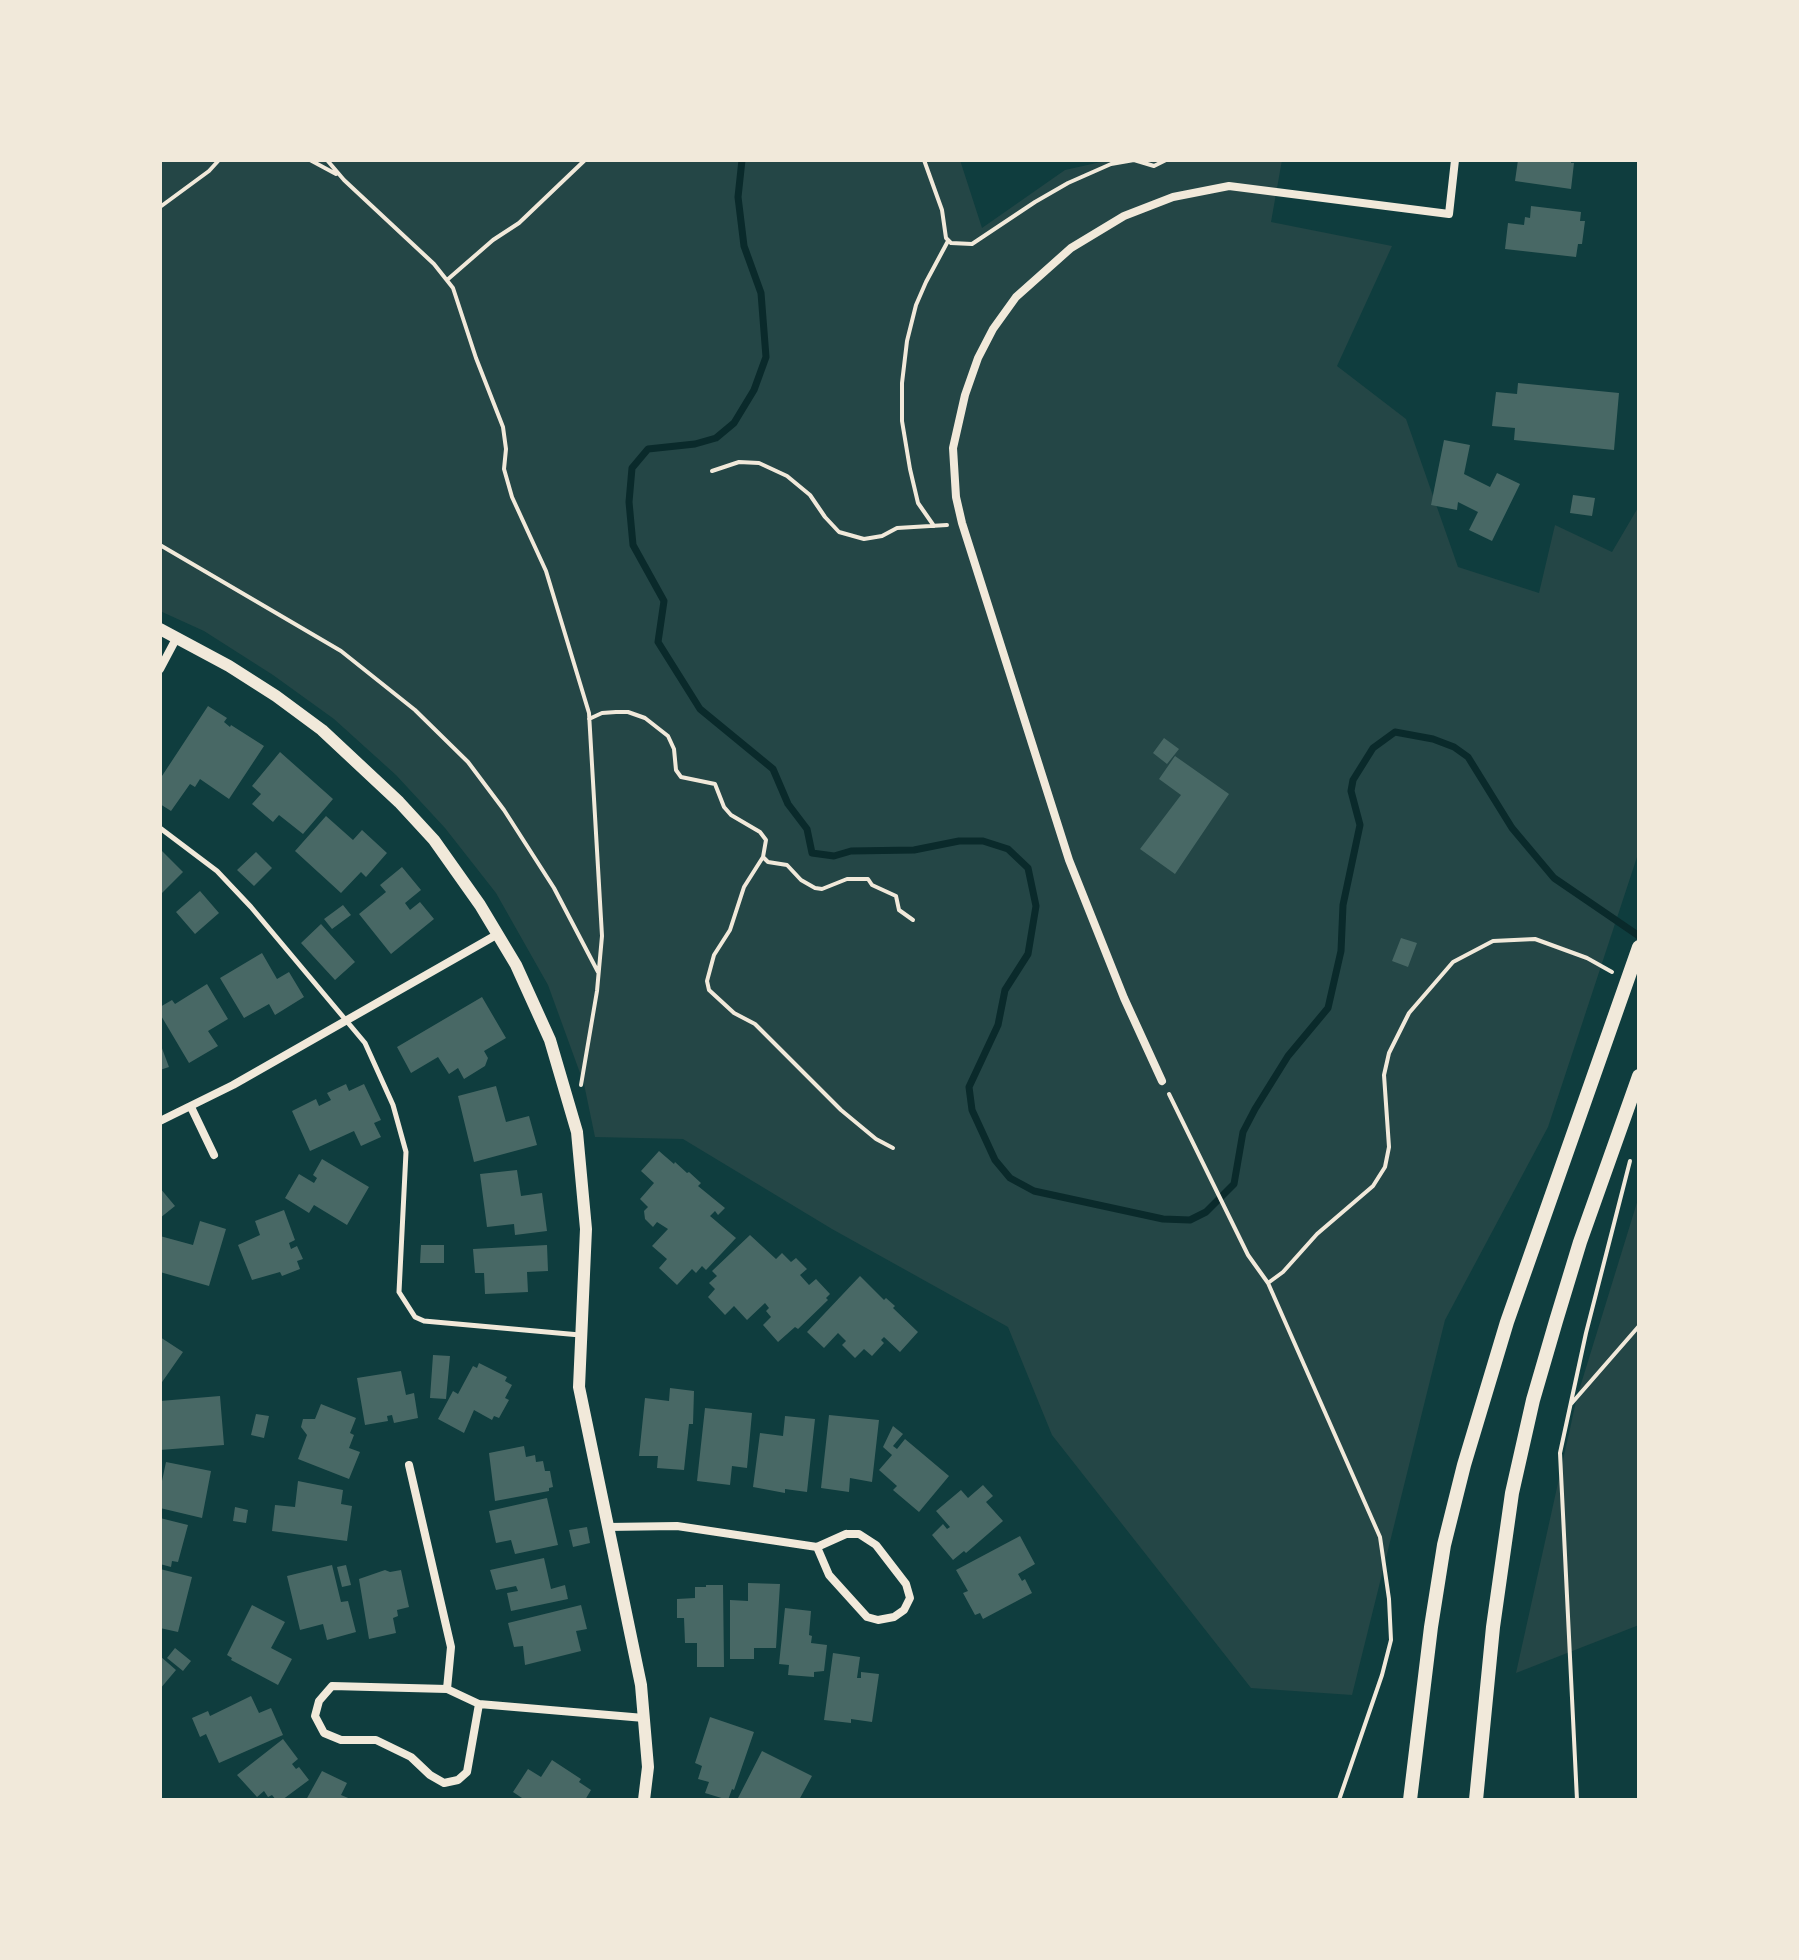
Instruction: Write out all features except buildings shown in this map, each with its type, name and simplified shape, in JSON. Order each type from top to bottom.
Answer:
[{"type":"main road","points":[[1410,1800],[1444,1545],[1464,1465],[1507,1322],[1639,947]]},
{"type":"main road","points":[[1476,1800],[1493,1627],[1512,1493],[1533,1400],[1556,1321],[1639,1076]]},
{"type":"street","points":[[1162,1081],[1124,998],[1069,860],[962,523],[956,497],[953,448],[965,395],[978,358],[993,329],[1016,297],[1071,248],[1103,227],[1148,205],[1192,192],[1229,186],[1449,214],[1455,160]]},
{"type":"street","points":[[160,629],[276,696],[322,730],[362,765],[434,840],[459,873],[516,965],[550,1040],[574,1122],[586,1229],[579,1387],[641,1685],[648,1767],[644,1800]]},
{"type":"street","points":[[160,669],[177,637]]},
{"type":"street","points":[[160,1121],[233,1085],[498,934]]},
{"type":"street","points":[[191,1107],[214,1155]]},
{"type":"street","points":[[409,1465],[451,1647],[447,1689]]},
{"type":"street","points":[[607,1527],[677,1526],[817,1547],[846,1534],[859,1534],[876,1545],[906,1584],[910,1598],[904,1610],[894,1617],[878,1620],[867,1617],[829,1575],[817,1547]]},
{"type":"street","points":[[479,1704],[467,1772],[458,1780],[444,1783],[411,1757],[376,1740],[341,1740],[324,1733],[315,1716],[319,1701],[332,1686],[349,1685],[377,1689],[447,1689],[479,1704],[644,1718]]},
{"type":"lane","points":[[160,828],[217,871],[365,1043],[393,1105],[406,1152],[399,1292],[415,1317],[424,1321],[581,1335]]},
{"type":"path","points":[[160,207],[219,160]]},
{"type":"path","points":[[310,160],[340,176]]},
{"type":"path","points":[[327,160],[340,176],[434,264],[453,288],[503,427],[506,449],[504,469],[512,497],[546,571],[589,719],[602,936],[599,974],[574,1122]]},
{"type":"path","points":[[575,160],[575,170]]},
{"type":"path","points":[[447,280],[493,240],[519,223],[585,160]]},
{"type":"path","points":[[924,160],[942,210],[948,241]]},
{"type":"path","points":[[948,241],[975,244],[1035,202],[1111,164],[1134,160],[1154,166],[1166,160]]},
{"type":"path","points":[[934,526],[918,503],[902,421],[902,383],[907,341],[916,305],[948,241]]},
{"type":"path","points":[[712,471],[739,462],[759,463],[787,476],[810,495],[839,532],[864,539],[882,536],[897,528],[962,523]]},
{"type":"path","points":[[160,545],[341,651],[415,710],[468,762],[504,810],[554,888],[599,974]]},
{"type":"path","points":[[589,719],[602,713],[628,712],[662,729],[674,749],[676,770],[681,777],[715,784],[731,815],[760,832],[766,840],[763,857],[744,887],[730,930],[714,955],[707,981],[709,990],[734,1013],[755,1024],[841,1110],[876,1139],[893,1148]]},
{"type":"path","points":[[763,857],[768,862],[787,865],[801,880],[815,888],[822,889],[847,879],[868,879],[872,885],[896,896],[899,910],[913,920]]},
{"type":"path","points":[[1268,1283],[1283,1272],[1317,1234],[1373,1186],[1385,1167],[1389,1147],[1384,1075],[1389,1053],[1409,1013],[1453,962],[1493,941],[1535,939],[1587,958],[1612,972]]},
{"type":"path","points":[[1162,1081],[1248,1255],[1268,1283],[1380,1537],[1391,1640],[1339,1800]]},
{"type":"path","points":[[1577,1800],[1560,1453],[1630,1162]]},
{"type":"path","points":[[1569,1406],[1639,1326]]},
{"type":"shaded area","points":[[160,160],[960,160],[982,228],[1065,170],[1110,160],[1282,160],[1271,222],[1392,246],[1337,366],[1406,419],[1458,567],[1539,593],[1555,525],[1612,552],[1639,506],[1639,851],[1548,1127],[1445,1320],[1352,1695],[1251,1688],[1052,1435],[1008,1327],[832,1229],[683,1139],[595,1137],[584,1084],[548,985],[496,893],[445,828],[396,775],[334,719],[204,631],[160,611]]},
{"type":"shaded area","points":[[1639,1196],[1639,1625],[1516,1673],[1577,1397]]},
{"type":"waterway","points":[[742,160],[738,197],[744,246],[761,293],[766,357],[754,390],[734,423],[716,438],[695,444],[648,449],[632,468],[629,502],[633,545],[664,601],[658,642],[700,709],[773,769],[788,804],[807,829],[812,853],[834,856],[851,851],[914,850],[959,841],[983,841],[1008,849],[1028,868],[1036,906],[1028,954],[1005,990],[998,1025],[969,1087],[972,1110],[995,1160],[1010,1178],[1034,1191],[1163,1219],[1190,1220],[1206,1212],[1234,1184],[1243,1132],[1255,1109],[1288,1056],[1328,1008],[1341,951],[1343,905],[1360,825],[1351,791],[1353,780],[1373,748],[1395,732],[1433,739],[1454,747],[1468,757],[1512,828],[1554,878],[1639,936]]}]
